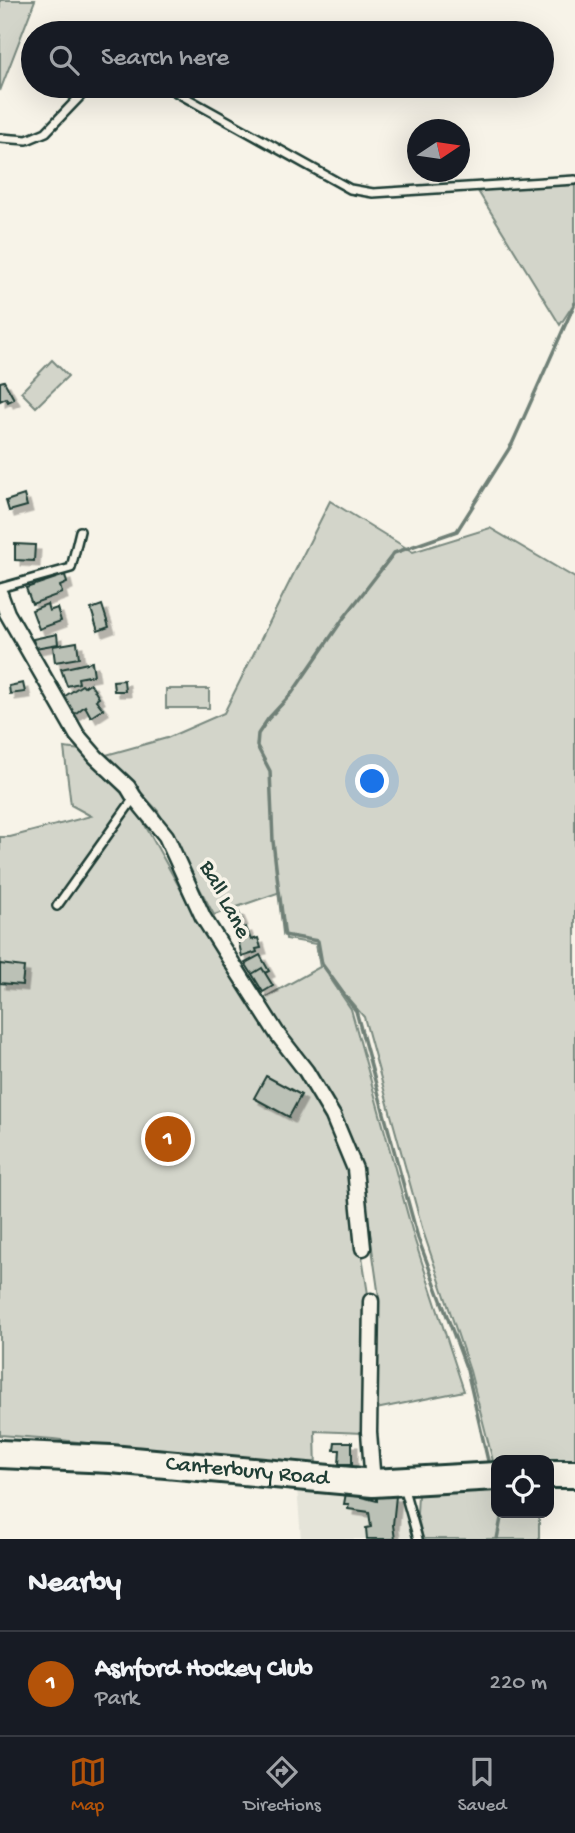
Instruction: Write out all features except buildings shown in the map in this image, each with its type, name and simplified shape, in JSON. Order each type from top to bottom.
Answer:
[{"type":"highway","name":"Canterbury Road","points":[[0,1454],[111,1459],[373,1483],[491,1476]]},
{"type":"street","name":"Ball Lane","points":[[0,591],[4,614],[77,735],[128,787],[166,836],[203,918],[278,1035],[306,1071],[333,1116],[355,1169],[363,1248]]},
{"type":"street","points":[[371,1301],[369,1432],[373,1483]]},
{"type":"lane","points":[[0,138],[27,140],[46,132],[79,98]]},
{"type":"lane","points":[[187,98],[350,189],[373,193],[575,180]]},
{"type":"lane","points":[[0,591],[71,568],[80,531]]},
{"type":"lane","points":[[57,906],[134,797]]},
{"type":"lane","points":[[402,1483],[418,1539]]},
{"type":"shaded area","points":[[0,0],[35,0],[27,21],[21,21],[21,36],[0,91]]},
{"type":"shaded area","points":[[575,185],[575,302],[560,325],[476,188]]},
{"type":"shaded area","points":[[52,360],[68,376],[36,407],[21,392]]},
{"type":"shaded area","points":[[330,501],[413,552],[490,528],[575,578],[575,1466],[554,1466],[554,1455],[491,1455],[470,1371],[423,1231],[364,1017],[328,975],[351,1009],[415,1241],[464,1391],[376,1409],[379,1297],[361,1171],[338,1109],[260,1000],[320,967],[316,944],[286,939],[280,892],[214,915],[158,811],[106,755],[167,738],[224,713]]},
{"type":"shaded area","points":[[166,689],[209,689],[209,708],[166,708]]},
{"type":"shaded area","points":[[64,748],[81,750],[135,807],[217,955],[322,1110],[348,1167],[368,1294],[363,1433],[315,1431],[316,1471],[0,1435],[0,837],[10,837],[91,816],[71,805]]},
{"type":"shaded area","points":[[474,1481],[491,1483],[491,1518],[539,1518],[539,1539],[423,1539],[417,1514],[418,1494]]},
{"type":"shaded area","points":[[297,1487],[399,1490],[412,1539],[301,1539]]},
{"type":"waterway","points":[[489,1465],[467,1370],[418,1238],[356,1011],[322,964],[318,941],[284,935],[273,841],[270,771],[257,746],[258,734],[268,719],[292,693],[343,619],[394,553],[457,531],[512,444],[575,303]]},
{"type":"waterway","points":[[497,1539],[501,1518]]},
{"type":"place","name":"Ashford Hockey Club","points":[[168,1139]]}]
